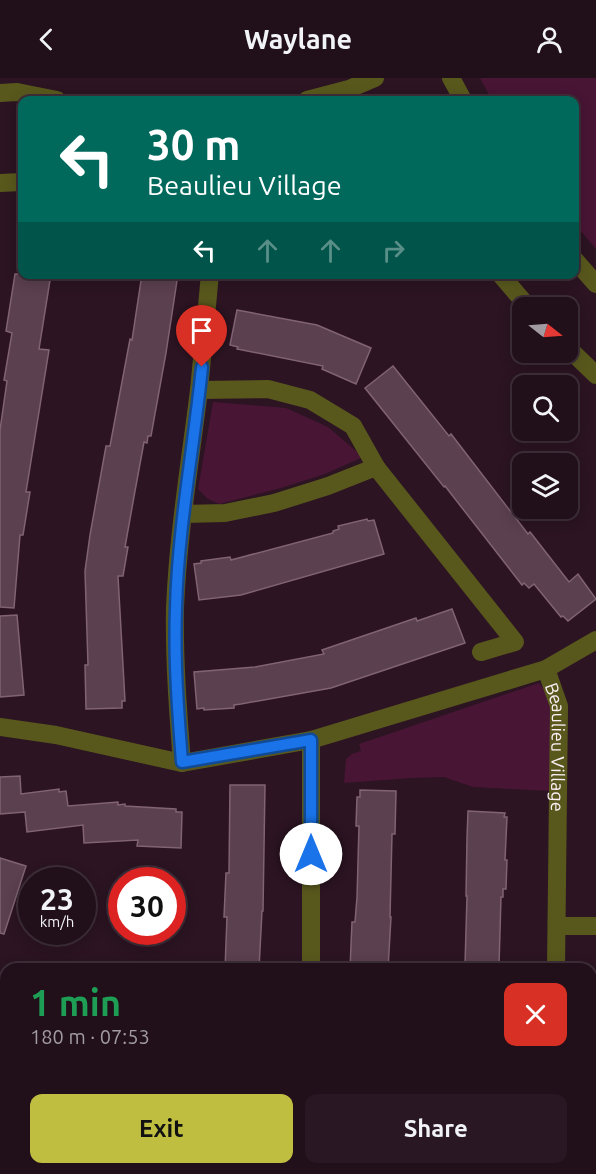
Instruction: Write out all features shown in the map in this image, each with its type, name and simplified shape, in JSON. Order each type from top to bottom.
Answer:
[{"type":"street","points":[[322,96],[349,89],[375,78]]},
{"type":"street","points":[[452,78],[461,96]]},
{"type":"street","points":[[0,93],[17,92],[37,96]]},
{"type":"street","points":[[0,183],[18,182]]},
{"type":"street","points":[[579,265],[596,284]]},
{"type":"street","points":[[182,762],[177,706],[176,608],[183,514],[200,390],[210,279]]},
{"type":"street","points":[[504,279],[520,297]]},
{"type":"street","points":[[578,358],[596,375]]},
{"type":"street","points":[[200,390],[268,389],[310,400],[353,426],[376,467],[515,642],[481,652]]},
{"type":"street","points":[[183,514],[225,513],[274,503],[328,486],[376,467]]},
{"type":"street","points":[[546,669],[596,640]]},
{"type":"street","name":"Beaulieu Village","points":[[0,727],[56,735],[182,762],[311,740],[546,669],[559,706],[556,963]]},
{"type":"street","points":[[311,740],[311,963]]},
{"type":"street","points":[[557,926],[596,926]]},
{"type":"shaded area","points":[[480,78],[596,78],[596,249],[579,229],[579,96],[490,96]]},
{"type":"shaded area","points":[[213,402],[286,408],[328,427],[363,457],[325,474],[219,504],[208,499],[198,489]]},
{"type":"shaded area","points":[[539,683],[552,700],[550,791],[473,787],[444,777],[344,783],[346,759],[361,751],[359,744]]},
{"type":"building","points":[[15,274],[18,274],[18,279],[50,279],[39,349],[49,350],[26,492],[30,492],[23,535],[20,535],[14,608],[0,607],[0,430],[7,381],[4,380],[12,333],[6,331]]},
{"type":"building","points":[[141,279],[177,279],[151,436],[148,436],[147,443],[144,442],[125,547],[128,547],[123,576],[118,576],[125,701],[122,701],[122,708],[86,709],[85,665],[88,665],[85,571],[106,446],[110,446],[130,339],[132,340]]},
{"type":"building","points":[[237,310],[317,325],[371,348],[356,384],[322,369],[323,366],[237,349],[238,347],[230,345]]},
{"type":"building","points":[[393,366],[449,436],[451,434],[512,513],[512,519],[516,519],[528,534],[530,532],[569,582],[578,574],[596,599],[568,621],[563,616],[561,617],[534,584],[529,588],[524,583],[522,585],[365,388]]},
{"type":"building","points":[[367,519],[368,521],[374,520],[384,554],[241,595],[199,600],[194,564],[230,557],[231,560],[333,533],[339,529],[338,526]]},
{"type":"building","points":[[452,609],[465,643],[331,688],[234,705],[234,708],[197,709],[194,672],[255,667],[324,654],[322,650],[416,618],[417,621]]},
{"type":"building","points":[[17,615],[24,695],[0,697],[0,616]]},
{"type":"building","points":[[20,776],[21,794],[59,789],[59,792],[66,791],[68,806],[118,802],[118,805],[125,804],[125,806],[176,809],[176,812],[182,812],[181,848],[137,846],[138,840],[84,843],[83,825],[27,832],[25,812],[0,814],[0,777]]},
{"type":"building","points":[[230,785],[265,785],[263,911],[259,963],[225,963],[227,917],[224,917],[226,873],[229,873]]},
{"type":"building","points":[[360,790],[396,791],[395,834],[392,834],[388,963],[350,963],[352,922],[355,922],[357,897],[359,826],[356,826],[357,797],[360,797]]},
{"type":"building","points":[[468,811],[505,813],[504,817],[507,817],[506,889],[503,889],[503,897],[501,897],[499,963],[465,963]]},
{"type":"building","points":[[0,858],[26,866],[18,867],[18,891],[4,934],[0,933]]},
{"type":"route","points":[[202,367],[183,514],[176,608],[177,706],[182,762],[311,740],[311,854]]}]
